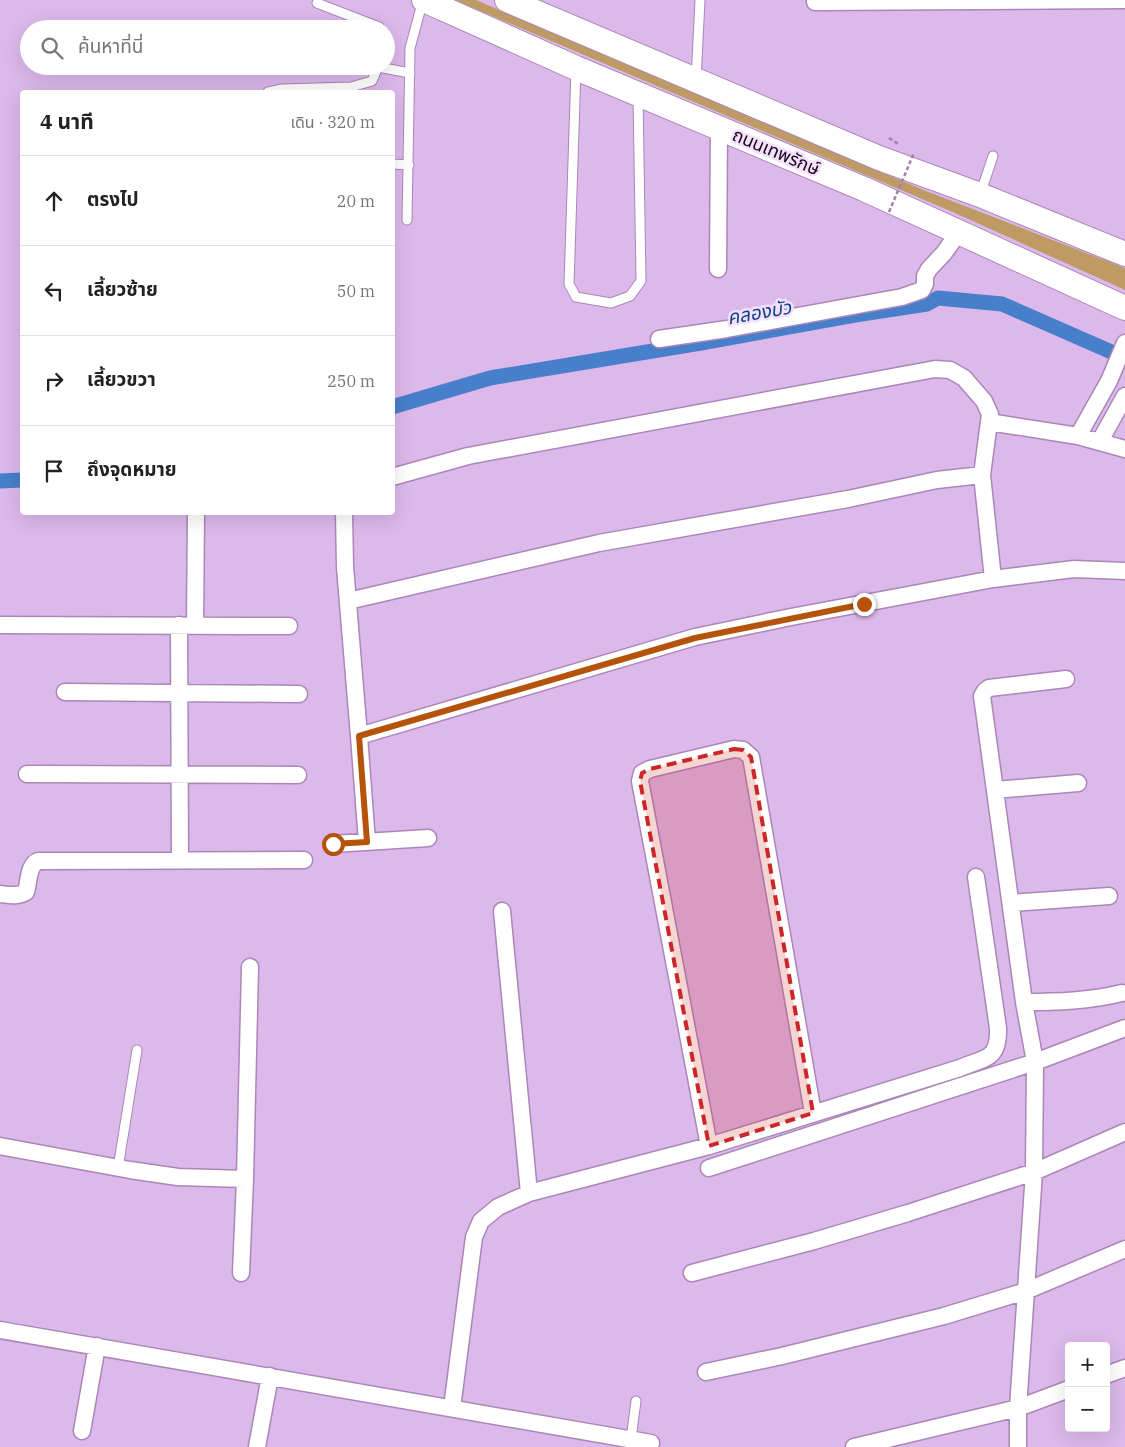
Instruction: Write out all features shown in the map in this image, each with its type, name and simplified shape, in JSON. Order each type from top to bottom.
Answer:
[{"type":"main road","name":"ถนนเทพรักษ์","points":[[424,0],[576,68],[864,189],[1125,308]]},
{"type":"main road","name":"ถนนเทพรักษ์","points":[[507,0],[879,158],[980,195],[1125,254]]},
{"type":"street","points":[[815,2],[1125,0]]},
{"type":"street","points":[[718,269],[719,128]]},
{"type":"street","points":[[660,339],[727,329],[902,297],[922,290],[925,284],[925,276],[929,269],[944,253],[959,232]]},
{"type":"street","points":[[1078,436],[1109,382],[1125,343]]},
{"type":"street","points":[[395,477],[468,456],[935,369],[950,370],[964,378],[976,389],[990,414],[982,475],[993,579]]},
{"type":"street","points":[[1100,441],[1125,396]]},
{"type":"street","points":[[989,422],[1078,436],[1125,449]]},
{"type":"street","points":[[348,601],[599,543],[937,480],[982,475]]},
{"type":"street","points":[[196,515],[196,625]]},
{"type":"street","points":[[344,515],[345,567],[367,842]]},
{"type":"street","points":[[359,736],[695,638],[791,617],[993,579],[1074,569],[1125,571]]},
{"type":"street","points":[[0,625],[289,626]]},
{"type":"street","points":[[179,625],[180,859]]},
{"type":"street","points":[[1018,1447],[1018,1408],[1034,1172],[1035,1062],[1024,1002],[982,696],[984,691],[989,688],[1066,679]]},
{"type":"street","points":[[65,692],[299,694]]},
{"type":"street","points":[[710,1146],[640,781],[642,773],[650,769],[734,749],[744,750],[751,757],[813,1113]]},
{"type":"street","points":[[27,774],[298,774]]},
{"type":"street","points":[[995,790],[1078,783]]},
{"type":"street","points":[[333,844],[428,838]]},
{"type":"street","points":[[0,894],[22,895],[26,892],[31,867],[38,861],[304,860]]},
{"type":"street","points":[[452,1408],[474,1237],[481,1221],[498,1207],[529,1194],[710,1146],[960,1068],[992,1055],[998,1041],[998,1028],[976,877]]},
{"type":"street","points":[[1011,903],[1109,896]]},
{"type":"street","points":[[502,911],[529,1194]]},
{"type":"street","points":[[241,1273],[250,967]]},
{"type":"street","points":[[1024,1002],[1096,999],[1122,993]]},
{"type":"street","points":[[709,1168],[1035,1062],[1125,1028]]},
{"type":"street","points":[[692,1272],[814,1241],[1034,1172],[1125,1132]]},
{"type":"street","points":[[0,1146],[178,1177],[245,1179]]},
{"type":"street","points":[[706,1372],[858,1338],[944,1316],[1026,1291],[1125,1249]]},
{"type":"street","points":[[0,1330],[651,1443]]},
{"type":"street","points":[[82,1431],[97,1346]]},
{"type":"street","points":[[1110,1374],[1125,1368]]},
{"type":"street","points":[[257,1447],[270,1376]]},
{"type":"street","points":[[854,1447],[1018,1408],[1065,1390]]},
{"type":"lane","points":[[406,220],[409,165],[410,48],[424,0]]},
{"type":"lane","points":[[696,80],[700,0]]},
{"type":"lane","points":[[318,3],[361,20]]},
{"type":"lane","points":[[576,68],[569,284],[576,297],[610,303],[630,296],[641,281],[638,93]]},
{"type":"lane","points":[[395,70],[410,73]]},
{"type":"lane","points":[[277,90],[351,87],[372,81],[375,75]]},
{"type":"lane","points":[[980,195],[993,156]]},
{"type":"lane","points":[[395,164],[409,165]]},
{"type":"lane","points":[[118,1168],[137,1050]]},
{"type":"lane","points":[[631,1439],[636,1402]]},
{"type":"path","points":[[888,212],[914,153]]},
{"type":"highlighted area","points":[[734,749],[743,750],[751,757],[813,1113],[709,1146],[640,781],[642,773],[650,769]]},
{"type":"shaded area","points":[[455,0],[476,0],[926,191],[1125,268],[1125,290],[955,213]]},
{"type":"waterway","name":"คลองบัว","points":[[395,406],[490,378],[927,304],[938,298],[1002,304],[1125,358]]},
{"type":"waterway","name":"คลองบัว","points":[[0,481],[20,480]]},
{"type":"route","points":[[333,844],[367,842],[359,736],[695,638],[791,617],[864,604]]}]
